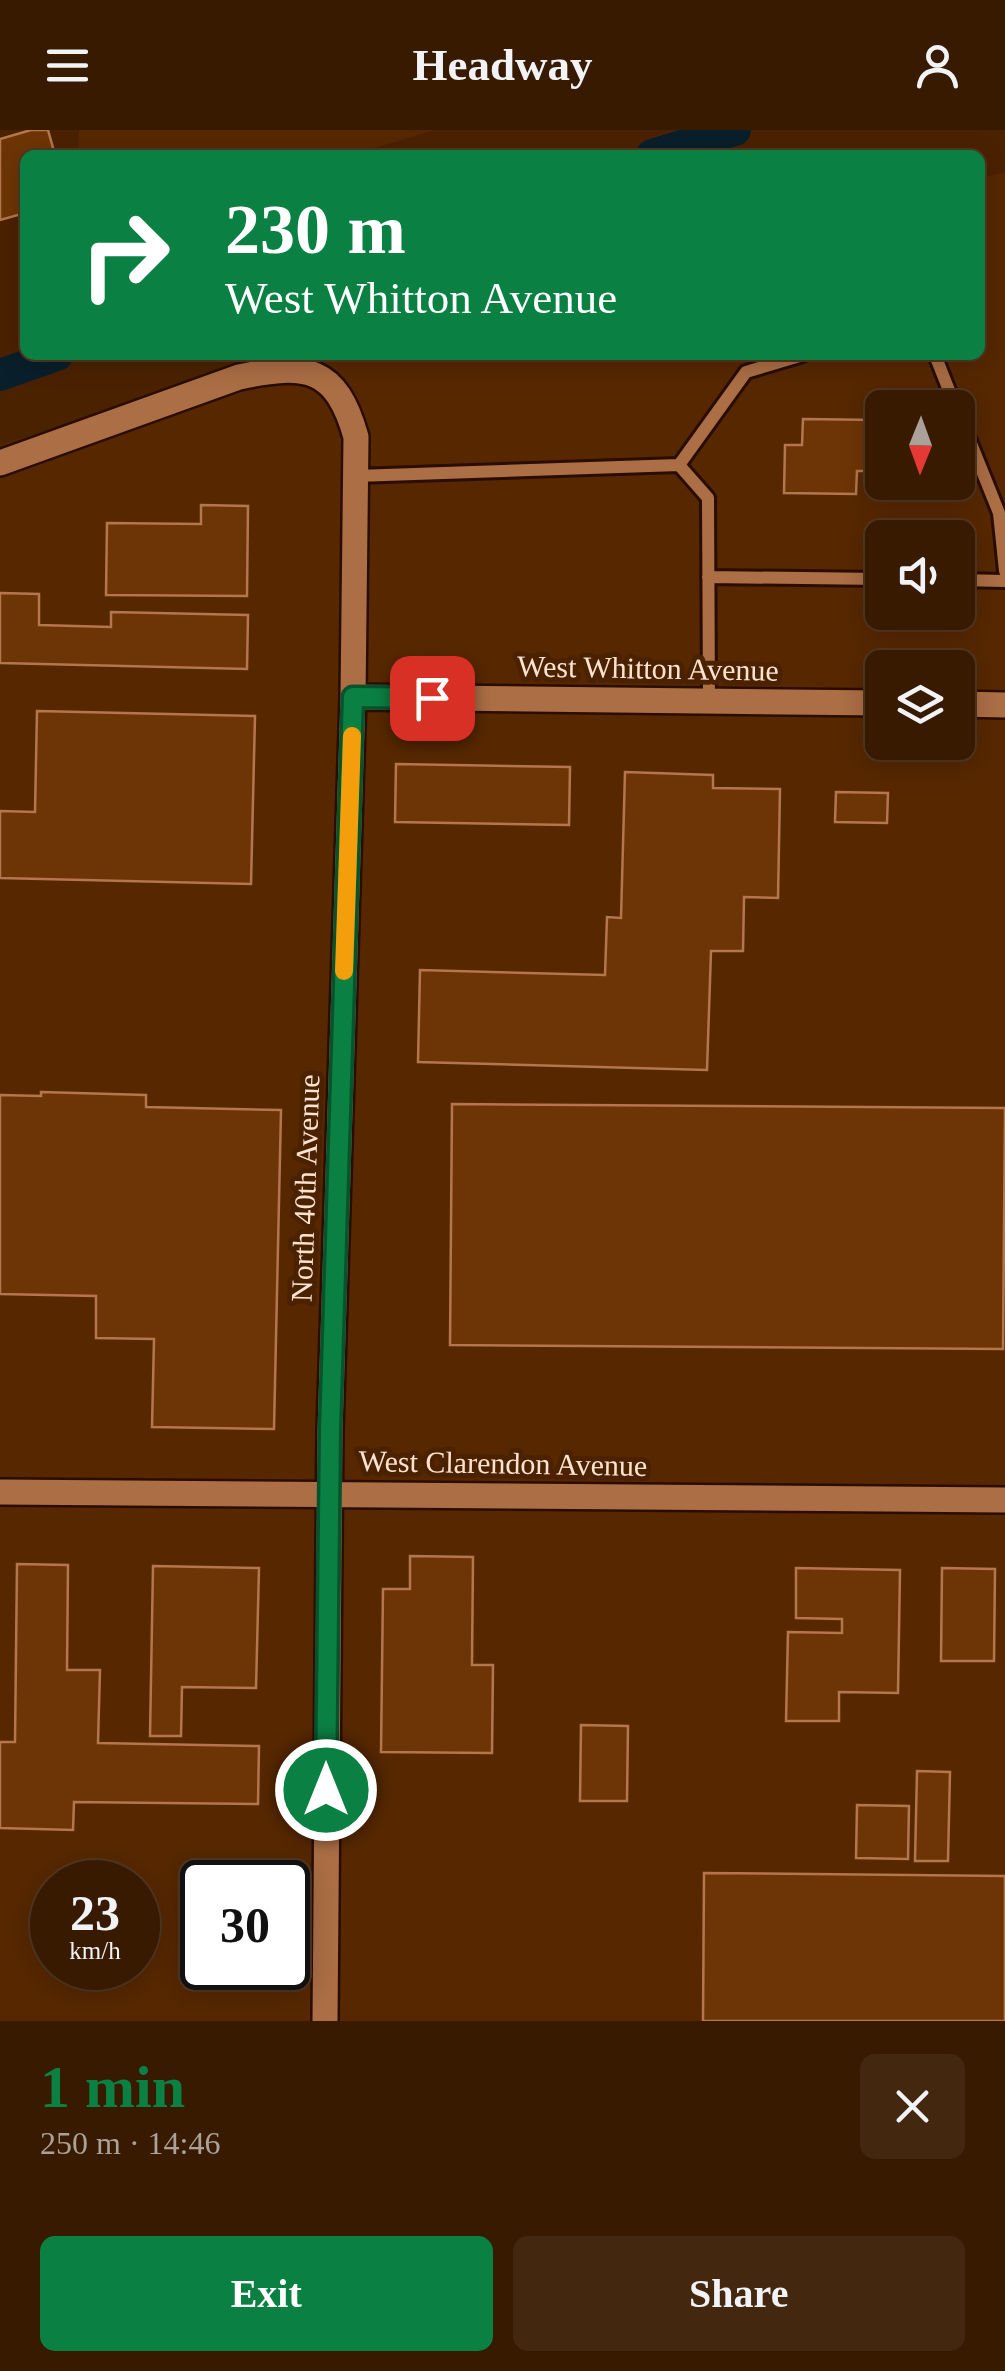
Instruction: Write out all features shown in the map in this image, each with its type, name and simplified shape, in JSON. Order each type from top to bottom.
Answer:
[{"type":"street","name":"North 40th Avenue","points":[[0,463],[239,377],[276,370],[316,373],[346,402],[356,436],[353,697],[329,1494],[325,2021]]},
{"type":"street","name":"West Whitton Avenue","points":[[353,697],[865,703]]},
{"type":"street","points":[[975,704],[1005,704]]},
{"type":"street","name":"West Clarendon Avenue","points":[[0,1492],[1005,1500]]},
{"type":"lane","points":[[679,465],[746,372],[786,360]]},
{"type":"lane","points":[[937,360],[949,390]]},
{"type":"lane","points":[[975,455],[998,513],[1005,571]]},
{"type":"lane","points":[[356,476],[679,465]]},
{"type":"lane","points":[[679,465],[708,498],[709,701]]},
{"type":"lane","points":[[708,577],[865,580]]},
{"type":"lane","points":[[975,580],[1005,581]]},
{"type":"shaded area","points":[[79,130],[434,130],[368,150],[78,150]]},
{"type":"shaded area","points":[[1005,172],[1005,2021],[0,2021],[0,445],[270,360],[985,360],[985,177]]},
{"type":"building","points":[[31,130],[48,130],[54,150],[20,150],[20,214],[0,220],[0,139]]},
{"type":"building","points":[[803,419],[865,420],[865,471],[857,471],[856,494],[784,493],[785,445],[802,445]]},
{"type":"building","points":[[201,505],[248,506],[247,596],[106,595],[107,523],[201,524]]},
{"type":"building","points":[[0,593],[39,594],[39,625],[111,627],[111,612],[248,615],[247,669],[0,663]]},
{"type":"building","points":[[37,711],[255,716],[251,884],[0,878],[0,811],[35,812]]},
{"type":"building","points":[[396,764],[570,767],[569,825],[395,822]]},
{"type":"building","points":[[625,772],[713,775],[713,788],[780,789],[778,898],[744,897],[743,951],[711,951],[707,1070],[418,1062],[420,970],[605,975],[607,917],[621,918]]},
{"type":"building","points":[[836,792],[888,793],[887,823],[835,822]]},
{"type":"building","points":[[41,1092],[146,1095],[146,1107],[281,1110],[274,1429],[152,1427],[154,1339],[96,1338],[96,1296],[0,1294],[0,1095],[41,1096]]},
{"type":"building","points":[[452,1104],[1005,1108],[1003,1349],[450,1345]]},
{"type":"building","points":[[410,1556],[473,1557],[472,1665],[493,1665],[492,1753],[381,1752],[383,1589],[410,1589]]},
{"type":"building","points":[[17,1564],[68,1565],[67,1670],[100,1670],[98,1743],[259,1746],[258,1804],[74,1802],[73,1830],[0,1828],[0,1742],[15,1742]]},
{"type":"building","points":[[153,1566],[259,1568],[256,1688],[182,1687],[181,1736],[150,1736]]},
{"type":"building","points":[[796,1568],[900,1570],[898,1693],[839,1692],[839,1721],[786,1721],[788,1632],[842,1633],[842,1619],[796,1618]]},
{"type":"building","points":[[942,1568],[995,1569],[994,1661],[941,1661]]},
{"type":"building","points":[[581,1725],[628,1726],[627,1801],[580,1801]]},
{"type":"building","points":[[917,1771],[950,1772],[948,1861],[915,1861]]},
{"type":"building","points":[[857,1805],[909,1806],[908,1859],[856,1858]]},
{"type":"building","points":[[704,1873],[1005,1876],[1005,2021],[703,2021]]},
{"type":"waterway","points":[[669,150],[735,130]]},
{"type":"waterway","points":[[0,375],[43,360]]},
{"type":"slow traffic","points":[[344,971],[352,736]]},
{"type":"route","points":[[326,1790],[330,1431],[353,697],[432,698]]}]
